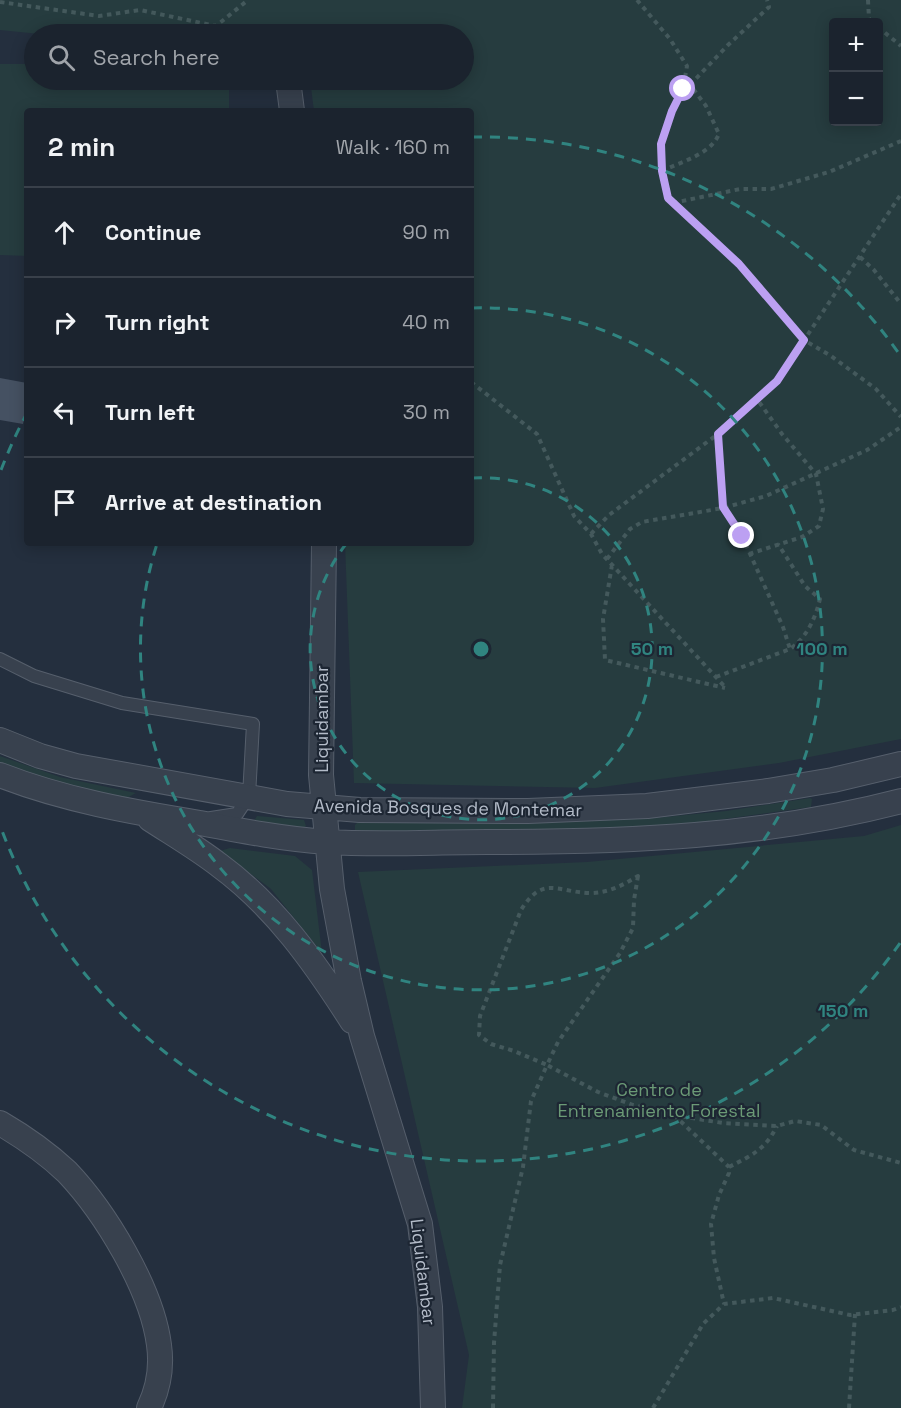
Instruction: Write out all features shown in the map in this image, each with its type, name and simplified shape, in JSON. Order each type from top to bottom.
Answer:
[{"type":"street","points":[[289,90],[292,108]]},
{"type":"street","name":"Liquidambar","points":[[324,546],[321,775],[327,842],[334,897],[362,1036],[420,1224],[430,1307],[433,1408]]},
{"type":"street","name":"Avenida Bosques de Montemar","points":[[0,740],[40,756],[76,766],[287,804],[323,808],[528,811],[647,806],[768,791],[901,765]]},
{"type":"street","name":"Avenida Bosques de Montemar","points":[[0,775],[60,795],[143,814],[287,838],[327,842],[588,842],[705,836],[821,820],[901,801]]},
{"type":"street","name":"Liquidambar","points":[[143,814],[220,865],[281,922],[319,969],[362,1036]]},
{"type":"street","points":[[0,1123],[23,1137],[65,1170],[99,1211],[142,1288],[159,1346],[157,1384],[149,1408]]},
{"type":"lane","points":[[0,659],[34,676],[122,703],[253,723],[249,796],[237,814],[186,821]]},
{"type":"path","points":[[218,24],[248,0]]},
{"type":"path","points":[[637,0],[670,39],[687,66],[683,89],[672,111],[661,144],[662,171],[668,198],[739,264],[804,340],[876,388],[901,417]]},
{"type":"path","points":[[690,85],[728,45],[769,8],[766,0]]},
{"type":"path","points":[[868,0],[869,18]]},
{"type":"path","points":[[0,2],[99,16],[140,10],[206,24]]},
{"type":"path","points":[[883,30],[901,46]]},
{"type":"path","points":[[662,171],[707,151],[715,144],[719,134],[706,106],[685,78]]},
{"type":"path","points":[[673,203],[740,189],[771,189],[829,172],[901,141]]},
{"type":"path","points":[[591,534],[609,515],[718,434],[777,381],[901,194]]},
{"type":"path","points":[[860,256],[901,304]]},
{"type":"path","points":[[474,384],[537,434],[574,516],[591,534],[602,554],[726,688],[605,660],[603,619],[612,565]]},
{"type":"path","points":[[749,554],[802,537],[819,526],[823,509],[816,474],[782,434],[757,399]]},
{"type":"path","points":[[607,559],[630,530],[642,522],[723,507],[766,496],[867,450],[901,427]]},
{"type":"path","points":[[718,434],[723,507],[742,536],[783,627],[790,649]]},
{"type":"path","points":[[716,677],[790,649],[800,642],[810,627],[820,599],[806,586],[778,544]]},
{"type":"path","points":[[493,1408],[494,1343],[500,1265],[523,1167],[531,1101],[547,1065],[558,1042],[620,953],[633,927],[638,876],[615,890],[592,893],[544,887],[530,896],[521,910],[480,1016],[479,1035],[491,1044],[547,1065],[598,1092],[633,1105],[673,1115],[723,1123],[777,1126],[795,1122],[822,1125],[854,1150],[901,1163]]},
{"type":"path","points":[[673,1115],[729,1167],[729,1173],[719,1195],[711,1224],[714,1258],[724,1304]]},
{"type":"path","points":[[729,1167],[757,1153],[769,1141],[777,1126]]},
{"type":"path","points":[[653,1408],[703,1324],[724,1304],[773,1298],[855,1314],[901,1307]]},
{"type":"path","points":[[849,1408],[855,1314]]},
{"type":"green space","points":[[0,0],[901,0],[901,739],[779,763],[595,788],[354,783],[345,546],[474,546],[474,108],[314,108],[311,90],[474,90],[474,24],[24,24],[24,32],[0,30]]},
{"type":"green space","points":[[0,64],[24,64],[24,90],[229,90],[229,108],[24,108],[24,256],[0,255]]},
{"type":"green space","points":[[0,756],[60,777],[136,793],[123,800],[0,767]]},
{"type":"green space","points":[[812,799],[811,807],[681,825],[595,829],[358,832],[355,830],[358,822],[464,823],[655,818],[726,811]]},
{"type":"green space","points":[[257,816],[304,820],[306,826],[302,830],[252,824]]},
{"type":"green space","name":"Centro de Entrenamiento Forestal","points":[[901,825],[901,1408],[462,1408],[469,1355],[358,872],[587,862],[864,836]]},
{"type":"green space","points":[[230,848],[295,856],[312,870],[322,953],[271,889],[220,851]]},
{"type":"building","points":[[0,378],[24,382],[23,424],[0,420]]},
{"type":"route","points":[[683,89],[664,130],[661,144],[662,171],[668,198],[739,264],[804,340],[777,381],[718,434],[723,507],[742,536]]}]
